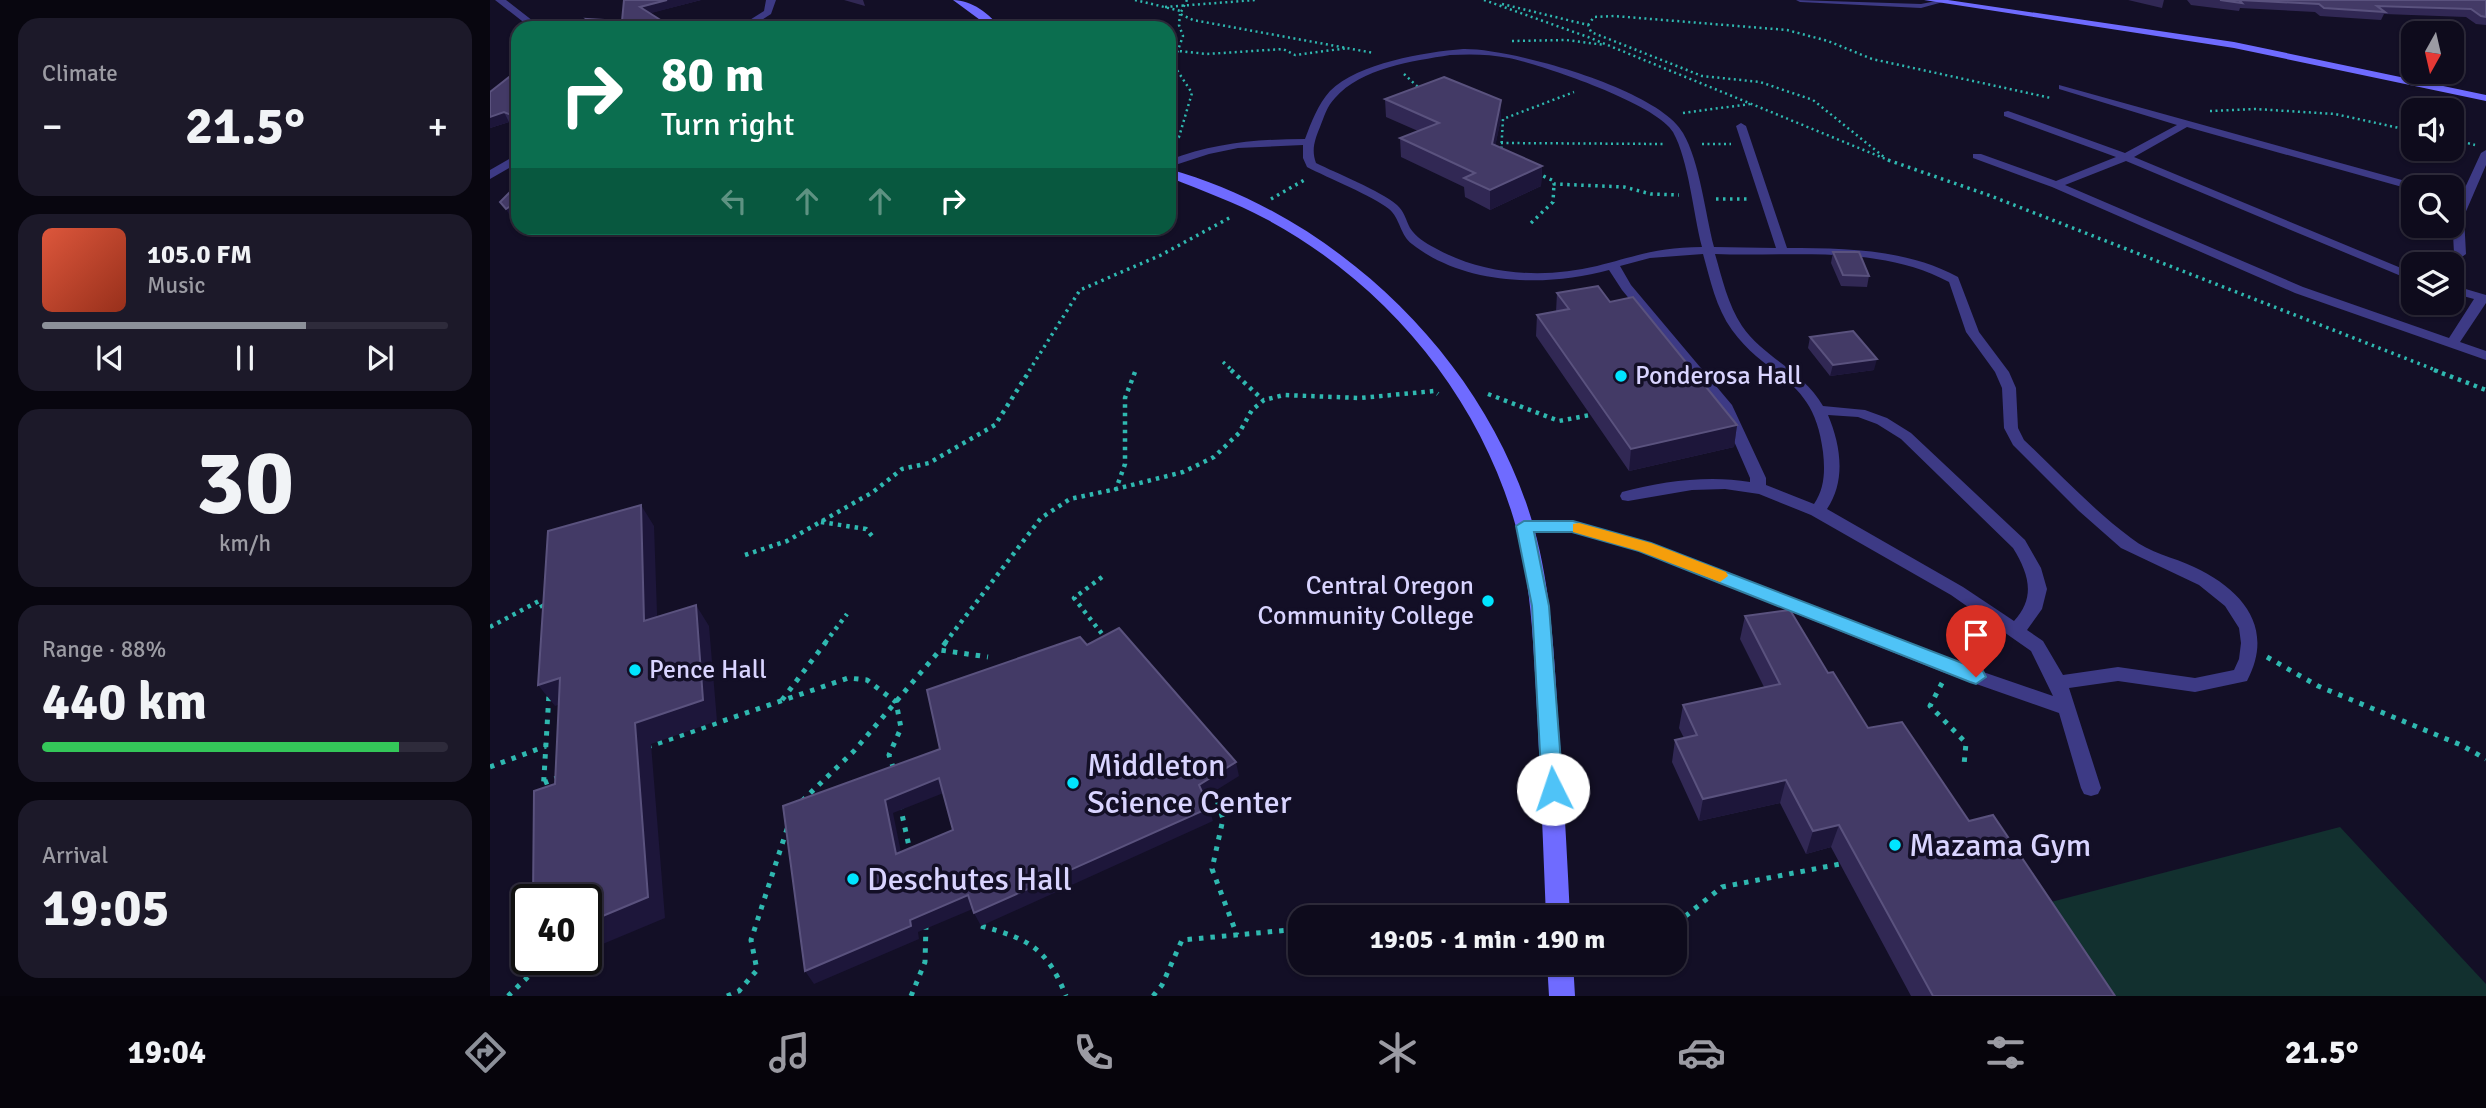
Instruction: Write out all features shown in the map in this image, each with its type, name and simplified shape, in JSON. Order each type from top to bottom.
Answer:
[{"type":"street","points":[[500,0],[528,21]]},
{"type":"street","points":[[753,21],[768,12],[771,0]]},
{"type":"street","points":[[958,0],[990,21]]},
{"type":"street","points":[[1955,0],[1972,5]]},
{"type":"street","points":[[1934,1],[2234,45],[2486,98]]},
{"type":"street","points":[[490,176],[511,163]]},
{"type":"street","points":[[1176,176],[1252,207],[1319,245],[1367,282],[1430,346],[1466,398],[1489,438],[1524,526],[1541,606],[1557,905]]},
{"type":"street","points":[[1561,975],[1562,996]]},
{"type":"lane","points":[[1800,0],[1921,6],[1934,1]]},
{"type":"lane","points":[[1818,511],[1830,496],[1832,474],[1821,410],[1795,378],[1746,339],[1727,310],[1711,251],[1696,197],[1678,127],[1665,116],[1593,85],[1527,60],[1491,52],[1430,54],[1368,72],[1339,87],[1325,104],[1309,142],[1307,159],[1311,165],[1392,206],[1401,214],[1407,232],[1433,251],[1457,263],[1492,274],[1590,271],[1651,254],[1711,251],[1853,254],[1924,265],[1954,280],[1973,332],[2002,372],[2009,388],[2011,428],[2018,442],[2106,528],[2132,548],[2190,572],[2216,588],[2234,604],[2248,626],[2252,647],[2249,662],[2240,676],[2195,685],[2118,674],[2058,683]]},
{"type":"lane","points":[[2062,87],[2401,183]]},
{"type":"lane","points":[[2008,114],[2126,157],[2401,272]]},
{"type":"lane","points":[[2056,185],[2126,157],[2186,124]]},
{"type":"lane","points":[[1741,126],[1750,144],[1783,253]]},
{"type":"lane","points":[[1176,161],[1205,149],[1228,144],[1309,142]]},
{"type":"lane","points":[[2460,252],[2458,216],[2486,150]]},
{"type":"lane","points":[[1977,156],[2056,185],[2299,290],[2486,356]]},
{"type":"lane","points":[[1612,264],[1626,287],[1727,408],[1758,478],[1758,488]]},
{"type":"lane","points":[[2452,344],[2483,298],[2464,292]]},
{"type":"lane","points":[[1821,410],[1860,413],[1882,421],[1906,436],[2019,544],[2032,562],[2040,593],[2034,612],[2016,631]]},
{"type":"lane","points":[[1628,496],[1690,484],[1758,488],[1818,511],[1957,592],[2037,646],[2058,683],[2091,789]]},
{"type":"lane","points":[[1524,526],[1573,526],[1645,547],[1951,668],[2067,708]]},
{"type":"path","points":[[1135,0],[1165,7],[1193,20],[1368,51],[1395,64],[1415,87],[1422,90]]},
{"type":"path","points":[[1176,56],[1183,36],[1179,25],[1181,13],[1187,0]]},
{"type":"path","points":[[1165,7],[1255,0]]},
{"type":"path","points":[[1484,0],[1588,37],[1887,160],[2004,201],[2486,390]]},
{"type":"path","points":[[1491,0],[1530,13],[1588,25]]},
{"type":"path","points":[[1588,25],[1594,17],[1614,16],[1787,30],[1828,41],[1872,60],[1938,71],[2059,99]]},
{"type":"path","points":[[1588,25],[1591,32],[1617,45],[1641,50],[1702,76],[1760,82],[1813,100],[1887,160]]},
{"type":"path","points":[[1178,50],[1207,54],[1283,49],[1295,54],[1353,48]]},
{"type":"path","points":[[1176,69],[1192,93],[1192,103],[1180,137],[1176,139]]},
{"type":"path","points":[[1500,158],[1503,119],[1593,85]]},
{"type":"path","points":[[1665,116],[1751,104]]},
{"type":"path","points":[[2202,112],[2255,109],[2335,114],[2401,128]]},
{"type":"path","points":[[1496,113],[1507,118]]},
{"type":"path","points":[[1501,143],[1750,144]]},
{"type":"path","points":[[2464,143],[2486,150]]},
{"type":"path","points":[[745,555],[787,541],[873,492],[902,469],[929,463],[995,425],[1080,290],[1161,255],[1322,171]]},
{"type":"path","points":[[1531,223],[1548,211],[1554,184],[1554,181],[1533,171]]},
{"type":"path","points":[[1554,184],[1624,187],[1651,194],[1767,200]]},
{"type":"path","points":[[1223,362],[1263,400]]},
{"type":"path","points":[[1116,489],[1125,464],[1125,398],[1135,372]]},
{"type":"path","points":[[794,811],[896,702],[940,650],[994,583],[1034,520],[1083,493],[1116,489],[1190,471],[1207,461],[1239,434],[1254,408],[1263,400],[1307,395],[1348,398],[1434,391],[1446,401],[1486,394],[1559,421],[1590,415]]},
{"type":"path","points":[[820,522],[866,529],[872,536]]},
{"type":"path","points":[[1102,577],[1074,598],[1112,647]]},
{"type":"path","points":[[490,627],[539,601],[548,618]]},
{"type":"path","points":[[782,700],[847,614]]},
{"type":"path","points":[[2252,647],[2318,686],[2461,745],[2486,759]]},
{"type":"path","points":[[940,650],[988,657]]},
{"type":"path","points":[[645,748],[848,678],[867,680],[896,702],[901,728],[889,755],[895,783]]},
{"type":"path","points":[[543,796],[550,680]]},
{"type":"path","points":[[490,767],[546,746]]},
{"type":"path","points":[[892,770],[905,766]]},
{"type":"path","points":[[544,782],[569,774]]},
{"type":"path","points":[[1214,791],[1223,819],[1212,869],[1237,935]]},
{"type":"path","points":[[898,796],[912,862]]},
{"type":"path","points":[[727,996],[739,991],[758,970],[751,940],[789,823]]},
{"type":"path","points":[[1687,915],[1721,887],[1840,864]]},
{"type":"path","points":[[911,996],[923,972],[929,941],[924,915]]},
{"type":"path","points":[[981,926],[1026,938],[1052,961],[1066,996]]},
{"type":"path","points":[[1153,996],[1162,985],[1182,940],[1288,930]]},
{"type":"path","points":[[508,996],[530,975]]},
{"type":"green space","points":[[2340,827],[2486,984],[2486,996],[2114,996],[2051,902]]},
{"type":"building","points":[[624,0],[667,0],[640,7],[662,21],[622,21]]},
{"type":"building","points":[[2239,0],[2486,0],[2486,17],[2471,9],[2377,6],[2385,12],[2324,8],[2319,4]]},
{"type":"building","points":[[587,19],[622,21],[590,21]]},
{"type":"building","points":[[511,75],[511,115],[504,112],[490,117],[490,92]]},
{"type":"building","points":[[1444,77],[1501,100],[1492,144],[1542,166],[1490,190],[1464,178],[1475,173],[1400,138],[1439,123],[1385,99]]},
{"type":"building","points":[[511,191],[511,206],[506,209],[500,202]]},
{"type":"building","points":[[1833,252],[1859,252],[1869,276],[1843,275]]},
{"type":"building","name":"Ponderosa Hall","points":[[1598,286],[1610,302],[1633,297],[1737,425],[1631,449],[1537,315],[1569,309],[1557,293]]},
{"type":"building","points":[[1853,331],[1877,359],[1833,365],[1810,337]]},
{"type":"building","points":[[641,505],[644,621],[696,605],[703,700],[635,723],[648,897],[602,916],[602,884],[533,884],[534,791],[555,784],[560,678],[538,685],[548,531]]},
{"type":"building","name":"Mazama Gym","points":[[1790,610],[1828,673],[1833,672],[1868,728],[1902,722],[1969,821],[1993,815],[2115,996],[1933,996],[1839,825],[1813,831],[1786,780],[1703,799],[1675,740],[1697,735],[1683,705],[1780,684],[1745,616]]},
{"type":"building","name":"Middleton Science Center","points":[[1119,628],[1236,762],[1199,785],[1209,808],[974,913],[968,895],[910,920],[911,926],[805,971],[783,806],[940,749],[927,690],[1080,637],[1087,645]],"holes":[[[939,778],[953,830],[896,854],[885,800]]]},
{"type":"slow traffic","points":[[1579,528],[1645,547],[1720,576]]},
{"type":"place","name":"Ponderosa Hall","points":[[1621,376]]},
{"type":"place","name":"Central Oregon Community College","points":[[1488,601]]},
{"type":"place","name":"Pence Hall","points":[[635,670]]},
{"type":"place","name":"Middleton Science Center","points":[[1073,783]]},
{"type":"place","name":"Mazama Gym","points":[[1895,845]]},
{"type":"place","name":"Deschutes Hall","points":[[853,879]]},
{"type":"route","points":[[1553,789],[1541,606],[1524,526],[1573,526],[1645,547],[1976,677]]}]
